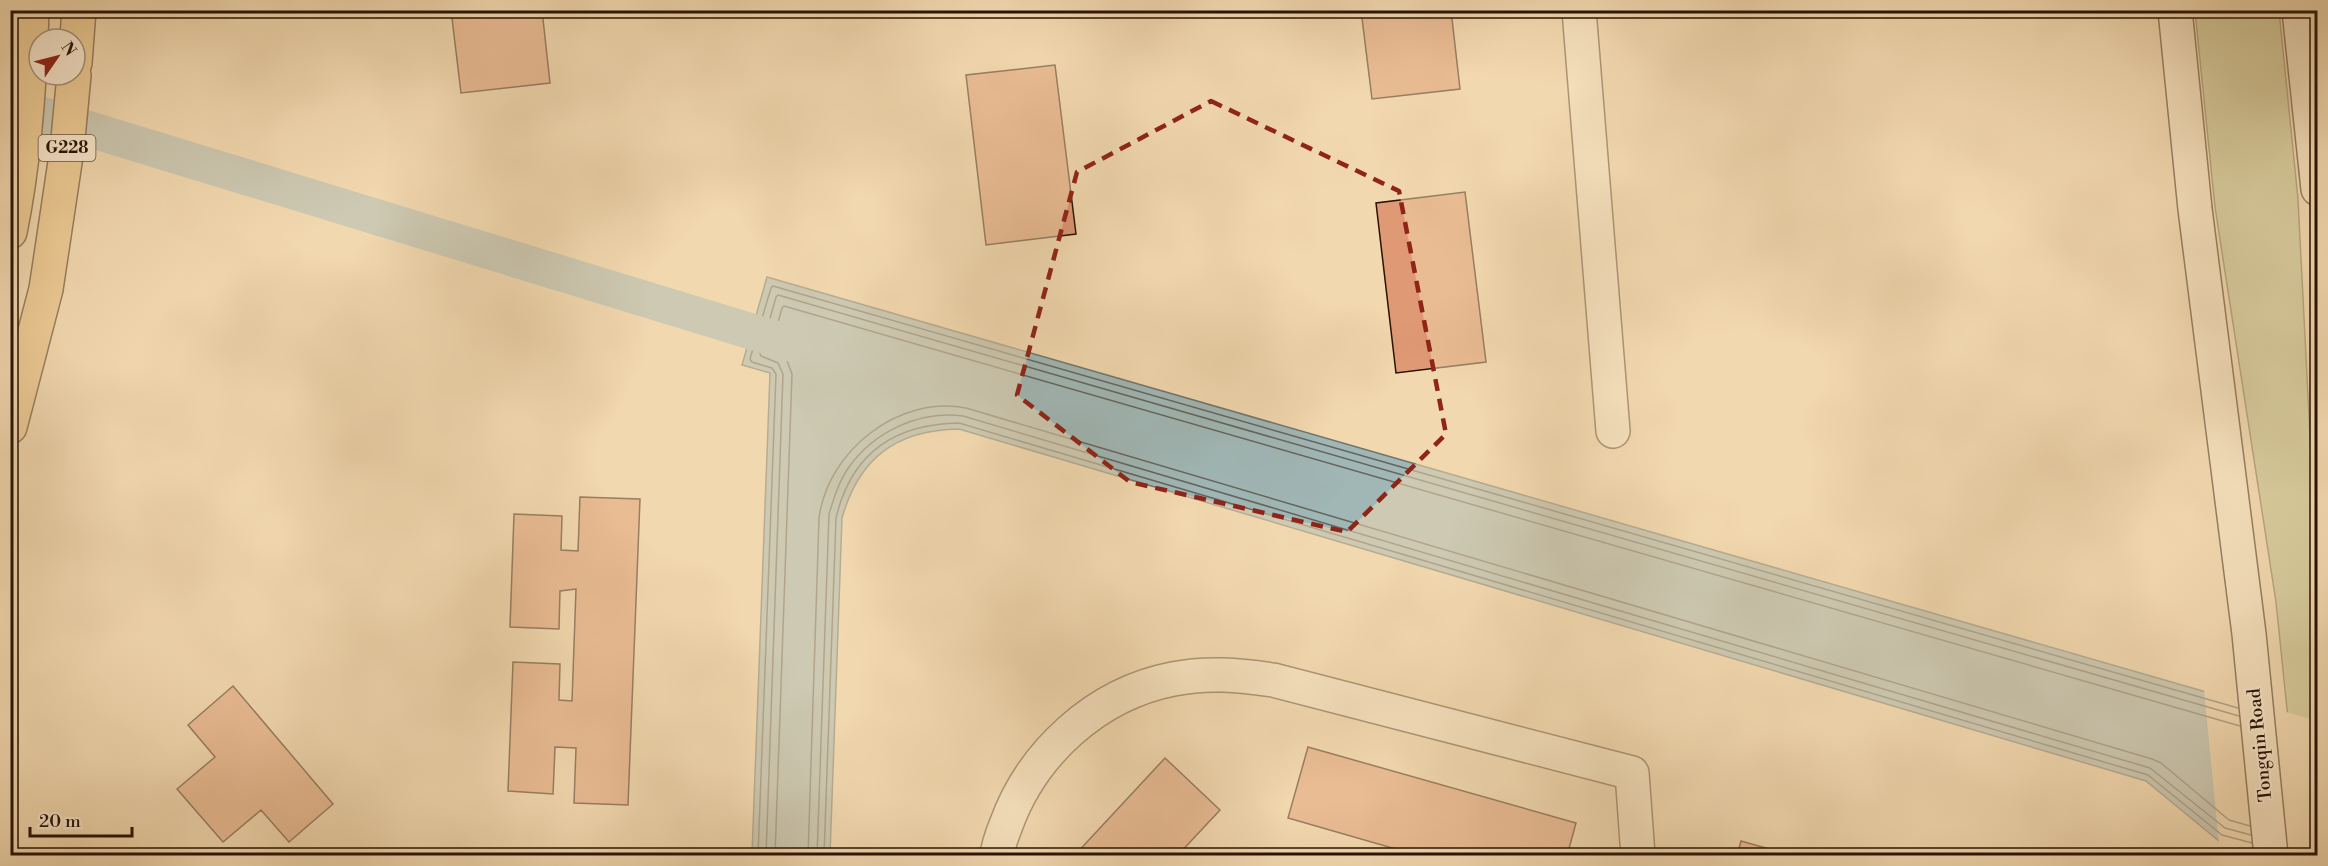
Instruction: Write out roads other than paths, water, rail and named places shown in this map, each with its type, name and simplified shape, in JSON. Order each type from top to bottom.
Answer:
[{"type":"highway","name":"G228","points":[[13,219],[30,67],[33,10]]},
{"type":"highway","points":[[78,27],[79,10]]},
{"type":"highway","name":"G228","points":[[10,427],[46,290],[67,149],[73,87]]},
{"type":"street","points":[[1579,10],[1613,431]]},
{"type":"street","name":"Tongqin Road","points":[[2175,10],[2195,209],[2249,634],[2271,855]]},
{"type":"street","points":[[2299,10],[2318,189]]},
{"type":"street","points":[[997,855],[1015,801],[1043,757],[1080,722],[1124,695],[1162,682],[1223,674],[1273,680],[1632,773],[1638,855]]},
{"type":"water","points":[[767,277],[2317,724],[2317,855],[2219,841],[2146,781],[959,429],[917,435],[883,451],[859,479],[849,497],[842,518],[830,855],[752,855],[770,373],[742,365]]},
{"type":"waterway","points":[[10,105],[799,346]]}]
